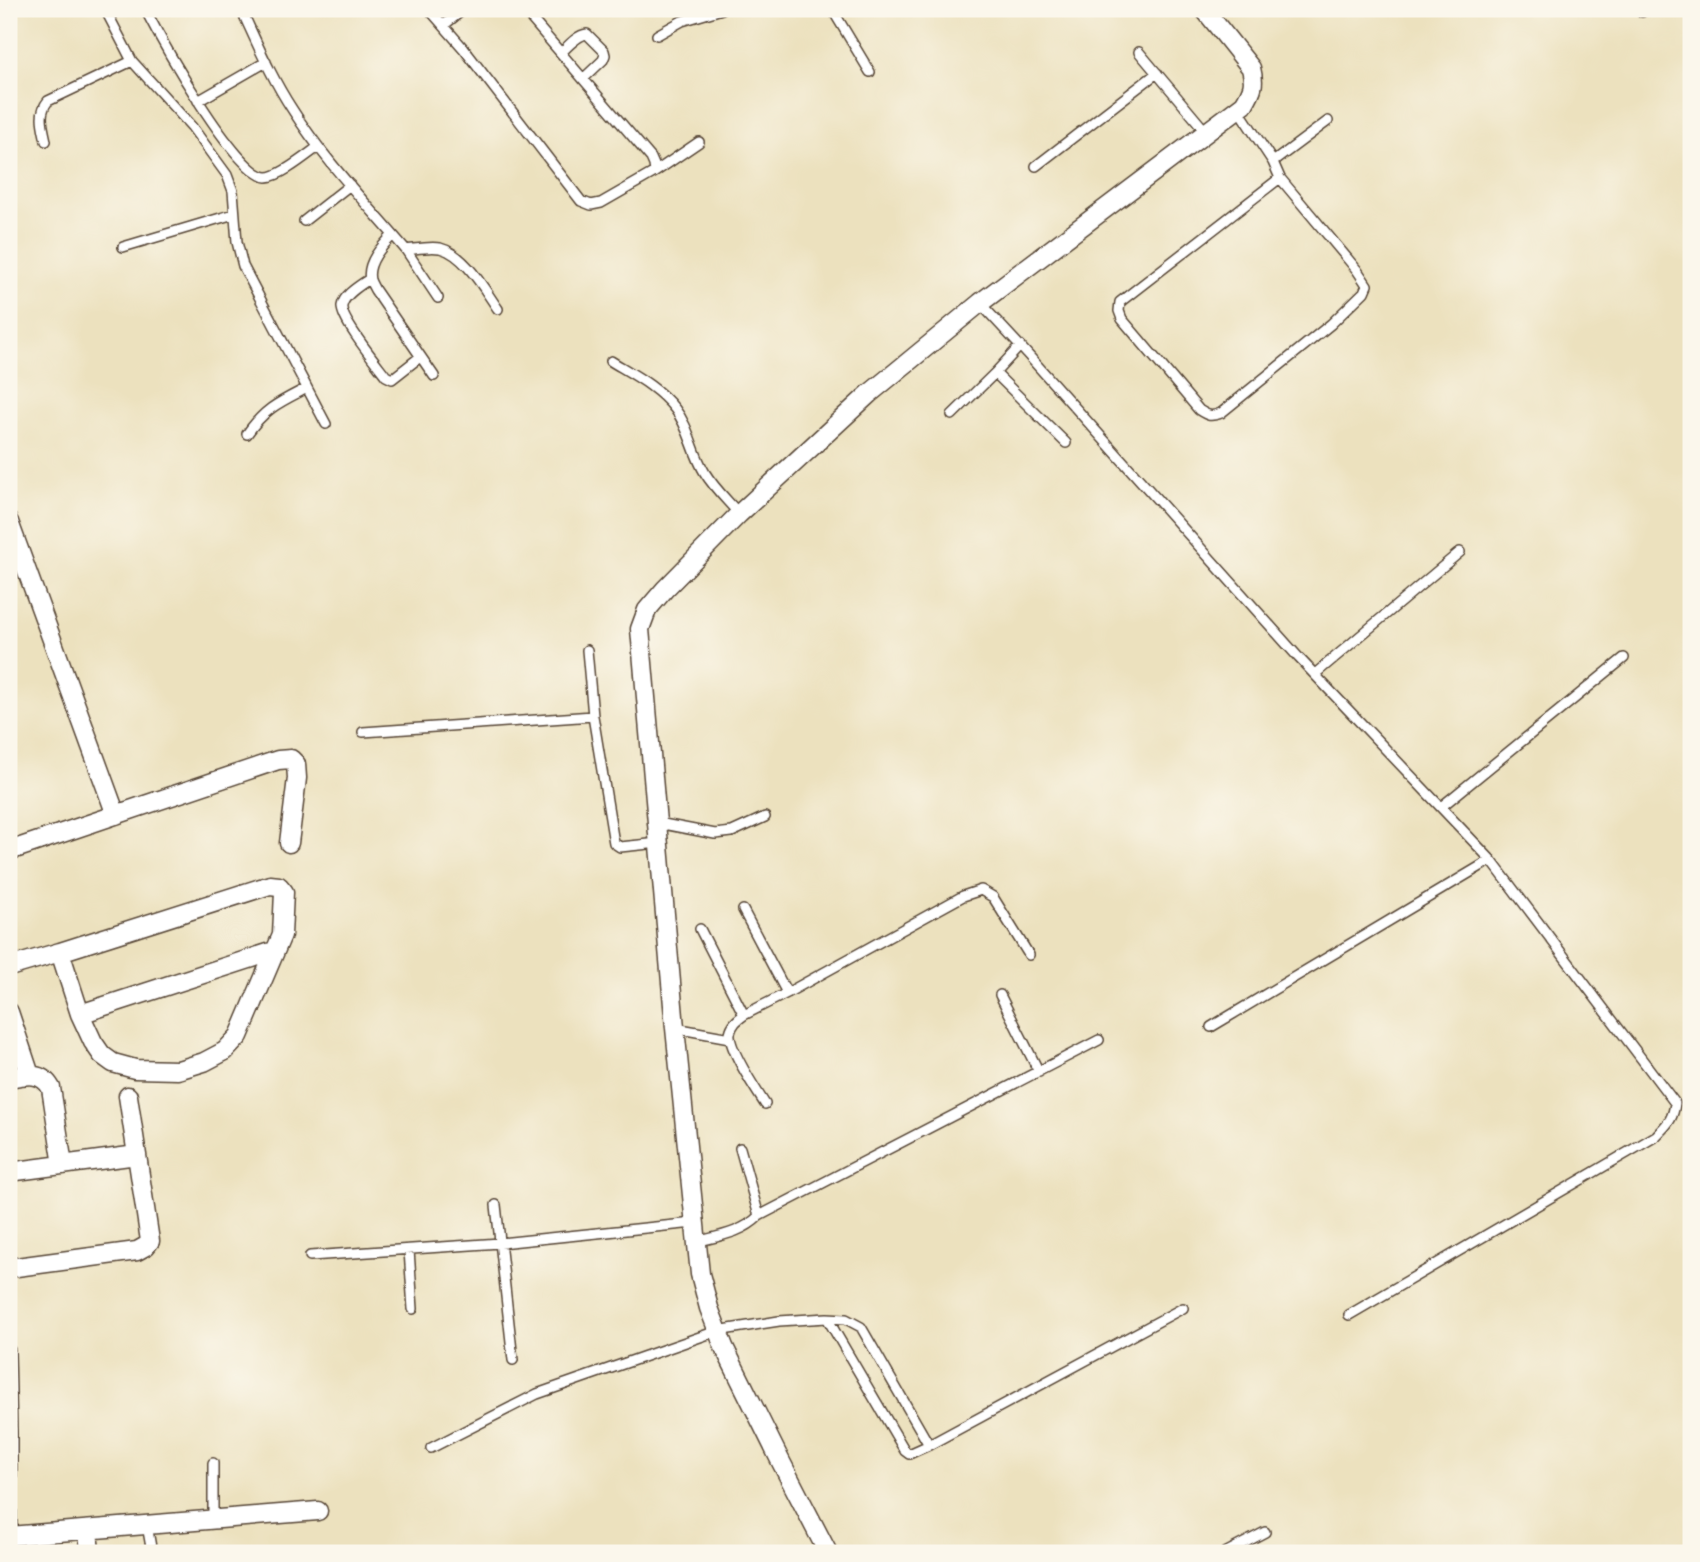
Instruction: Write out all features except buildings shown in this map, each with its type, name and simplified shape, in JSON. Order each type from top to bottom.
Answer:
[{"type":"street","points":[[828,1553],[717,1331],[699,1274],[640,629],[647,610],[739,514],[869,394],[980,303],[1244,104],[1252,91],[1254,79],[1251,68],[1204,9]]},
{"type":"street","points":[[9,522],[116,816]]},
{"type":"street","points":[[9,851],[278,760],[291,759],[296,764],[297,778],[289,843]]},
{"type":"street","points":[[9,967],[60,953],[270,884],[284,892],[282,935],[239,1036],[225,1051],[204,1062],[178,1070],[135,1069],[113,1063],[102,1055],[80,1014],[60,953]]},
{"type":"street","points":[[80,1014],[274,951]]},
{"type":"street","points":[[9,1012],[30,1075]]},
{"type":"street","points":[[9,1078],[30,1075],[48,1081],[63,1165]]},
{"type":"street","points":[[9,1268],[137,1251],[150,1241],[128,1096]]},
{"type":"street","points":[[9,1172],[137,1155]]},
{"type":"street","points":[[11,1536],[318,1511]]},
{"type":"street","points":[[88,1530],[90,1553]]},
{"type":"lane","points":[[105,9],[132,61],[192,127],[227,175],[233,191],[237,242],[243,265],[326,424]]},
{"type":"lane","points":[[145,9],[198,102],[244,163],[258,174],[275,176],[318,147]]},
{"type":"lane","points":[[241,9],[265,62],[291,108],[318,147],[406,250],[438,298]]},
{"type":"lane","points":[[429,9],[464,49],[581,201],[591,205],[601,203],[655,172],[699,142]]},
{"type":"lane","points":[[444,25],[464,9]]},
{"type":"lane","points":[[523,9],[651,159],[655,172]]},
{"type":"lane","points":[[657,35],[682,21],[722,9]]},
{"type":"lane","points":[[832,9],[870,72]]},
{"type":"lane","points":[[561,53],[584,33],[604,51],[603,60],[583,79]]},
{"type":"lane","points":[[1139,52],[1207,133]]},
{"type":"lane","points":[[46,141],[42,119],[43,108],[48,101],[132,61]]},
{"type":"lane","points":[[198,102],[265,62]]},
{"type":"lane","points":[[1036,166],[1157,74]]},
{"type":"lane","points":[[1238,109],[1273,162],[1280,178],[1367,285],[1364,292],[1331,324],[1220,413],[1206,416],[1122,319],[1119,312],[1120,302],[1280,178]]},
{"type":"lane","points":[[1273,162],[1328,121]]},
{"type":"lane","points":[[304,221],[350,185]]},
{"type":"lane","points":[[123,247],[234,214]]},
{"type":"lane","points":[[393,235],[379,248],[370,268],[369,279],[434,376]]},
{"type":"lane","points":[[406,250],[439,248],[451,253],[464,262],[498,309]]},
{"type":"lane","points":[[369,279],[346,297],[342,305],[349,325],[386,376],[391,379],[419,357]]},
{"type":"lane","points":[[980,303],[1315,674],[1491,860],[1675,1103],[1674,1115],[1656,1136],[1349,1315]]},
{"type":"lane","points":[[952,415],[1020,346]]},
{"type":"lane","points":[[611,361],[654,387],[673,406],[688,430],[705,473],[739,514]]},
{"type":"lane","points":[[995,373],[1066,443]]},
{"type":"lane","points":[[247,434],[257,419],[271,407],[307,388]]},
{"type":"lane","points":[[1315,674],[1460,552]]},
{"type":"lane","points":[[587,650],[593,716],[614,843],[620,847],[659,843]]},
{"type":"lane","points":[[1441,807],[1624,658]]},
{"type":"lane","points":[[363,732],[593,716]]},
{"type":"lane","points":[[658,823],[715,834],[733,832],[765,817]]},
{"type":"lane","points":[[1211,1027],[1491,860]]},
{"type":"lane","points":[[765,1104],[730,1038],[732,1026],[744,1015],[963,896],[981,890],[993,897],[1029,955]]},
{"type":"lane","points":[[743,911],[787,993]]},
{"type":"lane","points":[[700,929],[744,1015]]},
{"type":"lane","points":[[1000,995],[1039,1072]]},
{"type":"lane","points":[[675,1028],[730,1038]]},
{"type":"lane","points":[[696,1242],[741,1229],[759,1216],[1099,1040]]},
{"type":"lane","points":[[740,1148],[759,1216]]},
{"type":"lane","points":[[496,1205],[513,1360]]},
{"type":"lane","points":[[310,1256],[500,1243],[694,1223]]},
{"type":"lane","points":[[409,1250],[413,1309]]},
{"type":"lane","points":[[827,1318],[909,1454],[1183,1308]]},
{"type":"lane","points":[[431,1448],[537,1394],[717,1331],[779,1321],[827,1318],[846,1319],[860,1326],[929,1445]]},
{"type":"lane","points":[[10,1350],[11,1536]]},
{"type":"lane","points":[[213,1463],[213,1520]]},
{"type":"lane","points":[[147,1525],[152,1553]]},
{"type":"lane","points":[[1226,1553],[1265,1532]]}]
